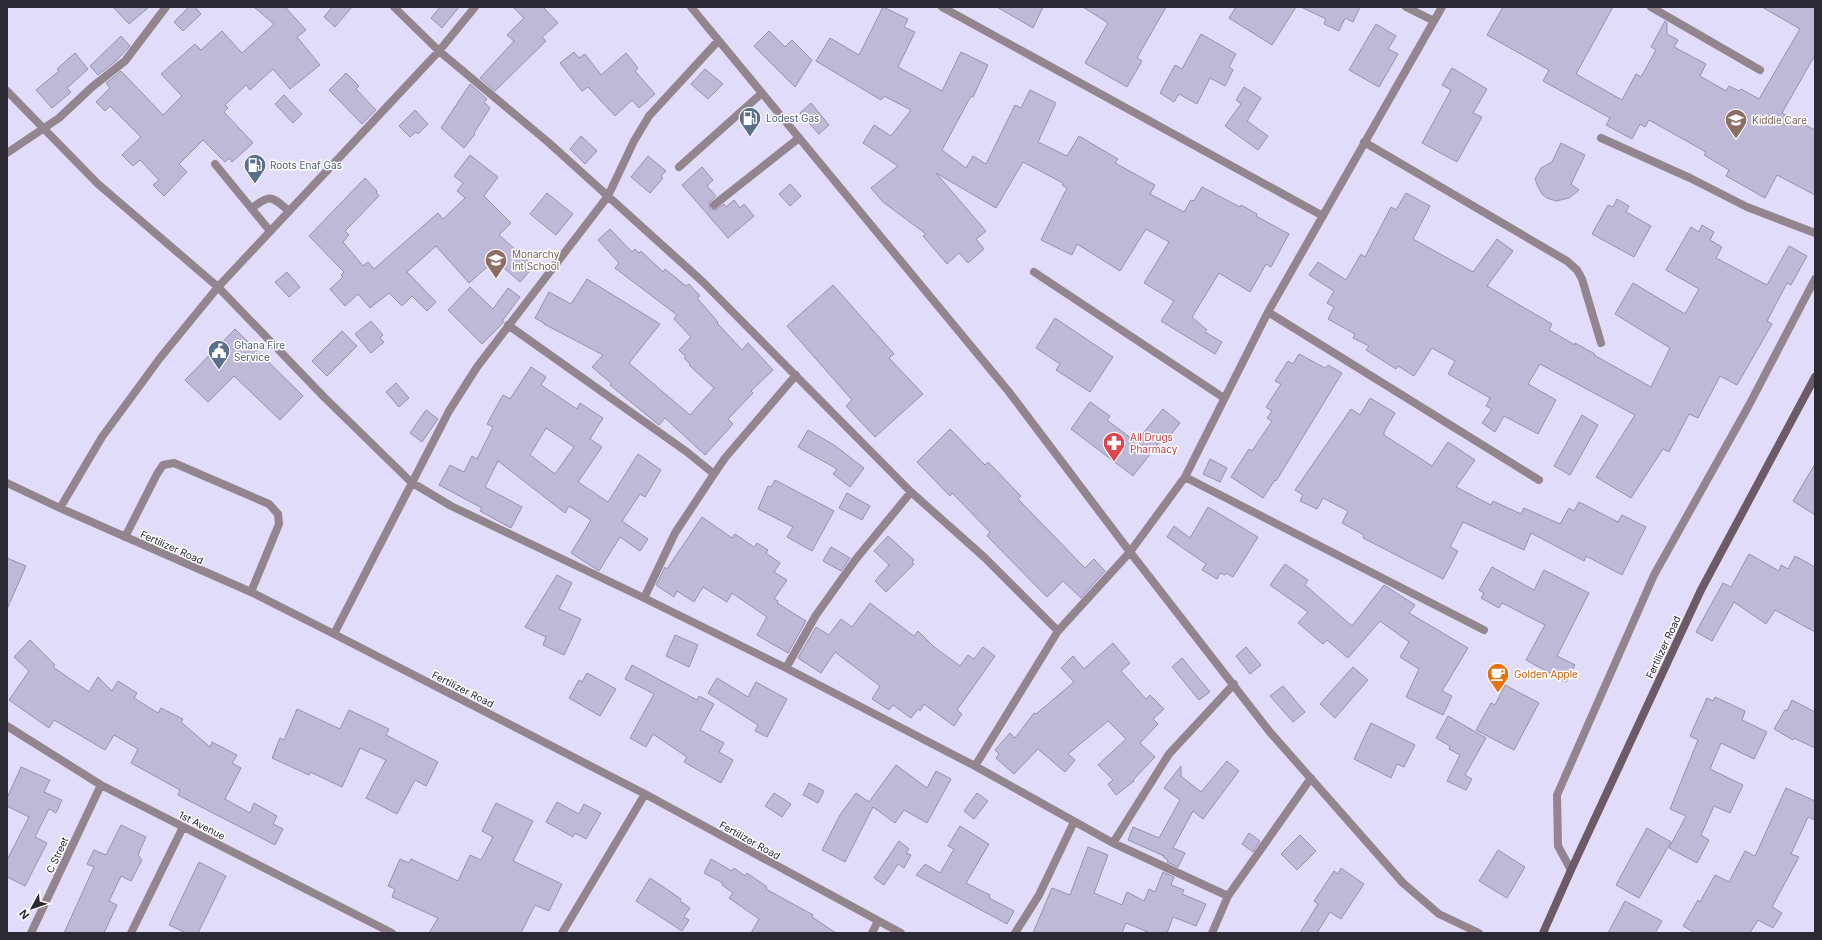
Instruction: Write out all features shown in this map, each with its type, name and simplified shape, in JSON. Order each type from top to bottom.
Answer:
[{"type":"street","points":[[7,153],[45,129],[92,87],[125,61],[166,7]]},
{"type":"street","points":[[394,7],[439,51],[548,142],[702,282],[911,492],[984,558],[1058,631]]},
{"type":"street","points":[[60,508],[102,437],[160,358],[218,287],[439,51],[475,7]]},
{"type":"street","points":[[690,7],[1009,392],[1130,552],[1269,731],[1403,883],[1439,914],[1479,933]]},
{"type":"street","points":[[942,7],[1323,216]]},
{"type":"street","points":[[1406,7],[1434,21]]},
{"type":"street","points":[[975,766],[1058,631],[1130,552],[1185,477],[1268,312],[1442,7]]},
{"type":"street","points":[[1651,7],[1760,70]]},
{"type":"street","points":[[334,634],[449,410],[477,367],[608,196],[634,141],[649,116],[718,41]]},
{"type":"street","points":[[7,91],[98,184],[218,287],[324,397],[411,482],[451,506],[786,668],[975,766],[1113,843],[1228,896]]},
{"type":"street","points":[[679,167],[762,93]]},
{"type":"street","points":[[714,205],[799,138]]},
{"type":"street","points":[[1601,138],[1690,178],[1747,207],[1815,233]]},
{"type":"street","points":[[1364,142],[1567,261],[1577,270],[1582,279],[1601,343]]},
{"type":"street","points":[[216,164],[270,231]]},
{"type":"street","points":[[252,208],[264,199],[274,198],[289,211]]},
{"type":"street","points":[[1034,272],[1224,398]]},
{"type":"street","points":[[1571,870],[1558,846],[1557,795],[1654,575],[1748,407],[1815,279]]},
{"type":"street","points":[[1268,312],[1539,480]]},
{"type":"street","points":[[508,326],[687,452],[714,474]]},
{"type":"street","points":[[644,598],[675,533],[714,474],[725,458],[796,375]]},
{"type":"street","name":"Fertilizer Road","points":[[1543,933],[1701,590],[1815,377]]},
{"type":"street","points":[[125,537],[163,465],[174,463],[269,504],[278,514],[279,524],[251,592]]},
{"type":"street","points":[[1185,477],[1484,630]]},
{"type":"street","name":"Fertilizer Road","points":[[7,483],[60,508],[251,592],[645,794],[901,933]]},
{"type":"street","points":[[786,668],[816,616],[856,559],[911,492]]},
{"type":"street","points":[[1113,843],[1169,754],[1234,684]]},
{"type":"street","name":"1st Avenue","points":[[7,726],[101,785],[392,933]]},
{"type":"street","points":[[1212,933],[1228,896],[1311,778]]},
{"type":"street","name":"C Street","points":[[31,933],[101,785]]},
{"type":"street","points":[[562,933],[645,794]]},
{"type":"street","points":[[1015,933],[1039,895],[1074,822]]},
{"type":"street","points":[[131,933],[183,826]]},
{"type":"street","points":[[872,933],[878,921]]},
{"type":"building","points":[[113,7],[149,7],[129,24]]},
{"type":"building","points":[[189,7],[195,7],[201,14],[183,31],[174,22]]},
{"type":"building","points":[[254,7],[285,7],[306,30],[297,37],[320,65],[290,89],[273,69],[250,90],[246,85],[225,105],[228,108],[224,112],[253,143],[232,162],[229,158],[225,162],[203,140],[179,164],[187,172],[164,196],[153,185],[159,180],[140,160],[133,166],[122,155],[141,137],[110,106],[105,111],[96,102],[110,88],[106,83],[121,71],[163,115],[182,96],[161,74],[195,44],[201,50],[222,31],[242,53],[274,24]]},
{"type":"building","points":[[332,7],[352,7],[335,27],[324,17]]},
{"type":"building","points":[[440,7],[459,7],[442,28],[431,18]]},
{"type":"building","points":[[513,7],[543,7],[558,23],[542,37],[546,41],[495,91],[480,78],[514,41],[507,35],[524,18]]},
{"type":"building","points":[[883,7],[908,19],[904,27],[915,32],[898,67],[942,91],[961,52],[988,65],[973,97],[971,96],[942,150],[966,168],[973,156],[986,164],[1015,105],[1021,108],[1030,90],[1056,103],[1038,142],[1067,156],[1079,136],[1118,159],[1115,163],[1155,185],[1150,194],[1184,212],[1191,200],[1194,201],[1202,187],[1240,207],[1241,205],[1257,214],[1256,216],[1289,234],[1271,267],[1266,264],[1250,292],[1219,273],[1192,317],[1207,330],[1205,332],[1222,342],[1215,354],[1161,321],[1174,301],[1144,283],[1169,242],[1146,229],[1120,271],[1077,244],[1072,255],[1041,240],[1067,188],[1062,185],[1063,183],[1023,162],[996,208],[936,173],[986,231],[976,239],[984,249],[968,263],[959,253],[947,264],[923,236],[926,234],[883,202],[871,188],[898,166],[863,143],[874,125],[891,136],[911,110],[884,96],[881,100],[816,61],[830,38],[859,55]]},
{"type":"building","points":[[997,7],[1043,7],[1033,28]]},
{"type":"building","points":[[1083,7],[1166,7],[1137,58],[1142,61],[1127,87],[1085,63],[1108,23]]},
{"type":"building","points":[[1236,7],[1296,7],[1272,45],[1229,18]]},
{"type":"building","points":[[1301,7],[1360,7],[1353,22],[1345,18],[1339,31],[1324,24],[1326,19]]},
{"type":"building","points":[[1503,7],[1613,7],[1576,74],[1622,100],[1636,74],[1641,77],[1656,50],[1651,47],[1665,21],[1667,23],[1667,34],[1678,40],[1674,47],[1706,64],[1700,76],[1726,91],[1729,86],[1739,91],[1741,89],[1759,99],[1800,29],[1762,7],[1815,7],[1815,55],[1782,113],[1815,130],[1815,195],[1777,175],[1765,198],[1726,176],[1729,170],[1704,155],[1706,152],[1649,120],[1645,127],[1640,124],[1632,139],[1606,125],[1610,118],[1543,81],[1549,70],[1487,35]]},
{"type":"building","points":[[1376,24],[1396,36],[1388,49],[1398,54],[1379,87],[1349,70]]},
{"type":"building","points":[[769,31],[785,47],[792,40],[812,60],[795,87],[754,46]]},
{"type":"building","points":[[1201,34],[1236,54],[1229,67],[1233,70],[1225,86],[1210,78],[1197,104],[1179,94],[1174,102],[1160,93],[1175,65],[1182,69]]},
{"type":"building","points":[[121,36],[130,46],[116,61],[98,75],[90,66]]},
{"type":"building","points":[[574,52],[579,58],[585,54],[601,75],[626,53],[638,68],[635,71],[655,94],[639,108],[632,100],[615,116],[588,87],[582,91],[560,63]]},
{"type":"building","points":[[75,53],[88,69],[67,88],[71,92],[52,108],[36,90],[59,71],[57,69]]},
{"type":"building","points":[[1452,68],[1487,89],[1473,113],[1482,117],[1457,162],[1422,143],[1451,90],[1442,85]]},
{"type":"building","points":[[705,69],[723,84],[708,99],[691,84]]},
{"type":"building","points":[[346,73],[359,86],[356,89],[376,110],[362,124],[329,90]]},
{"type":"building","points":[[470,84],[487,99],[484,102],[490,108],[474,133],[475,134],[464,148],[441,128]]},
{"type":"building","points":[[1244,87],[1261,98],[1247,121],[1268,136],[1258,150],[1225,126],[1241,104],[1236,100]]},
{"type":"building","points":[[284,95],[302,114],[293,123],[275,104]]},
{"type":"building","points":[[811,103],[829,125],[819,134],[800,113]]},
{"type":"building","points":[[415,110],[428,124],[418,134],[416,132],[410,137],[399,126]]},
{"type":"building","points":[[581,136],[597,151],[585,164],[570,149]]},
{"type":"building","points":[[1561,143],[1585,155],[1571,184],[1579,190],[1569,198],[1556,201],[1547,198],[1542,194],[1535,179],[1541,168],[1552,162]]},
{"type":"building","points":[[470,155],[498,177],[484,196],[511,223],[499,235],[534,266],[520,282],[495,260],[469,283],[436,246],[407,272],[436,302],[427,311],[412,296],[402,306],[389,293],[370,308],[358,294],[345,306],[330,289],[343,277],[341,275],[344,272],[309,236],[365,178],[377,191],[376,192],[379,196],[345,231],[349,235],[343,242],[363,266],[368,262],[374,269],[438,213],[443,219],[465,198],[457,191],[463,183],[454,176]]},
{"type":"building","points":[[648,156],[666,171],[661,176],[663,178],[650,193],[631,177]]},
{"type":"building","points":[[702,167],[713,180],[707,186],[716,196],[709,203],[710,209],[715,210],[724,204],[726,207],[734,200],[740,208],[744,204],[754,216],[728,238],[682,185]]},
{"type":"building","points":[[790,184],[801,196],[790,206],[779,194]]},
{"type":"building","points":[[547,193],[573,214],[556,235],[530,214]]},
{"type":"building","points":[[1406,193],[1430,206],[1413,239],[1473,272],[1497,239],[1513,251],[1487,286],[1552,324],[1549,330],[1575,345],[1575,343],[1595,354],[1594,355],[1651,387],[1670,348],[1615,314],[1633,283],[1685,314],[1699,289],[1666,270],[1691,227],[1699,232],[1702,225],[1714,232],[1710,240],[1722,247],[1716,258],[1767,285],[1789,246],[1807,256],[1791,285],[1787,283],[1767,321],[1772,324],[1737,385],[1720,376],[1698,418],[1689,414],[1669,452],[1663,449],[1631,498],[1596,477],[1635,415],[1540,364],[1528,384],[1556,400],[1538,434],[1504,416],[1495,432],[1482,423],[1492,409],[1486,406],[1490,398],[1448,374],[1455,361],[1432,348],[1414,376],[1398,366],[1396,369],[1366,350],[1369,346],[1353,338],[1355,334],[1328,319],[1334,307],[1327,303],[1334,291],[1309,275],[1318,262],[1346,280],[1361,254],[1365,257],[1391,207],[1396,210]]},
{"type":"building","points":[[1617,199],[1629,206],[1626,212],[1651,226],[1634,257],[1592,234],[1608,205],[1613,207]]},
{"type":"building","points":[[610,229],[632,252],[635,249],[639,253],[641,251],[663,272],[665,269],[686,286],[689,284],[700,296],[697,298],[718,322],[717,323],[742,350],[748,343],[773,370],[751,391],[753,393],[728,419],[733,424],[705,455],[665,418],[659,425],[610,385],[612,384],[592,367],[603,355],[535,318],[549,292],[571,304],[587,279],[660,324],[629,363],[690,415],[714,388],[689,365],[690,364],[684,358],[686,357],[679,350],[691,337],[674,319],[677,315],[615,268],[619,263],[598,240]]},
{"type":"building","points":[[287,272],[300,287],[289,297],[275,282]]},
{"type":"building","points":[[833,285],[894,354],[889,358],[923,394],[875,437],[846,406],[852,400],[787,326]]},
{"type":"building","points":[[470,287],[493,309],[508,288],[520,297],[503,320],[503,323],[482,344],[448,310]]},
{"type":"building","points":[[1055,318],[1113,357],[1090,392],[1056,370],[1060,364],[1036,348]]},
{"type":"building","points":[[371,321],[383,335],[380,338],[384,342],[371,353],[355,334]]},
{"type":"building","points":[[235,329],[303,396],[280,420],[234,376],[208,402],[185,380]]},
{"type":"building","points":[[342,331],[357,346],[327,376],[312,361]]},
{"type":"building","points":[[1299,354],[1325,368],[1328,365],[1342,373],[1276,481],[1275,480],[1263,498],[1231,477],[1249,449],[1252,451],[1272,421],[1267,418],[1272,411],[1266,407],[1281,384],[1275,381],[1288,361],[1293,364]]},
{"type":"building","points":[[531,367],[546,377],[541,385],[577,409],[580,403],[603,418],[590,439],[602,447],[578,482],[608,502],[638,454],[661,470],[645,497],[640,494],[622,521],[648,539],[640,551],[620,537],[599,571],[571,553],[591,520],[569,506],[565,513],[498,461],[485,487],[522,507],[511,528],[480,511],[482,508],[439,485],[450,465],[464,472],[472,456],[477,459],[493,427],[487,424],[503,395],[510,399]],"holes":[[[546,428],[574,447],[555,474],[530,455]]]},
{"type":"building","points":[[396,383],[409,398],[399,407],[386,392]]},
{"type":"building","points":[[1370,398],[1395,413],[1384,432],[1384,435],[1432,466],[1448,442],[1475,460],[1456,487],[1491,505],[1493,501],[1521,514],[1524,508],[1560,524],[1569,508],[1574,511],[1579,502],[1618,522],[1622,515],[1646,527],[1622,575],[1586,556],[1584,561],[1531,533],[1524,550],[1463,522],[1450,547],[1458,551],[1443,579],[1363,538],[1364,535],[1342,523],[1348,511],[1323,498],[1317,509],[1300,501],[1303,495],[1295,490],[1351,409],[1360,415]]},
{"type":"building","points":[[1090,402],[1110,416],[1107,420],[1136,442],[1163,409],[1180,423],[1168,438],[1165,435],[1133,476],[1071,429]]},
{"type":"building","points":[[426,410],[438,419],[422,442],[410,433]]},
{"type":"building","points":[[1582,415],[1598,425],[1570,475],[1554,466]]},
{"type":"building","points":[[950,429],[985,465],[988,462],[1021,496],[1018,499],[1085,568],[1094,559],[1105,571],[1081,598],[1063,581],[1047,597],[987,536],[990,532],[952,493],[950,496],[917,462]]},
{"type":"building","points":[[808,430],[834,445],[864,468],[850,487],[833,474],[837,469],[798,447]]},
{"type":"building","points":[[1210,459],[1227,468],[1220,482],[1203,474]]},
{"type":"building","points":[[1815,464],[1815,515],[1793,501]]},
{"type":"building","points":[[775,480],[834,511],[812,551],[787,537],[793,527],[758,509],[768,486],[771,487]]},
{"type":"building","points":[[847,493],[870,506],[862,520],[839,508]]},
{"type":"building","points":[[1208,507],[1258,537],[1233,577],[1226,573],[1225,575],[1220,573],[1217,579],[1202,570],[1206,564],[1167,537],[1174,526],[1190,538]]},
{"type":"building","points":[[702,517],[732,538],[735,534],[754,547],[757,543],[768,550],[766,553],[780,563],[774,572],[787,580],[774,599],[778,601],[777,603],[806,621],[788,653],[757,635],[767,617],[732,593],[727,602],[703,587],[694,602],[677,591],[674,597],[656,585],[665,567],[667,569]]},
{"type":"building","points":[[888,536],[914,560],[912,562],[914,564],[886,592],[875,581],[889,565],[874,551]]},
{"type":"building","points":[[831,547],[850,558],[841,571],[823,561]]},
{"type":"building","points":[[1749,554],[1779,571],[1781,565],[1788,569],[1795,556],[1815,567],[1815,632],[1775,610],[1766,624],[1734,602],[1712,641],[1696,632],[1723,583],[1731,587]]},
{"type":"building","points":[[7,558],[26,566],[7,609]]},
{"type":"building","points":[[1285,564],[1308,580],[1305,585],[1352,626],[1384,585],[1415,605],[1409,613],[1468,648],[1442,691],[1452,696],[1443,715],[1406,697],[1419,669],[1400,657],[1409,642],[1380,621],[1348,658],[1327,640],[1323,644],[1298,623],[1308,612],[1270,585]]},
{"type":"building","points":[[1492,567],[1534,590],[1544,570],[1589,593],[1557,656],[1575,665],[1566,682],[1526,660],[1545,625],[1502,603],[1499,608],[1481,598],[1484,593],[1479,590]]},
{"type":"building","points":[[557,575],[572,583],[559,609],[581,619],[564,655],[543,645],[546,637],[525,627]]},
{"type":"building","points":[[870,603],[914,636],[918,631],[933,646],[960,666],[968,655],[974,659],[983,647],[995,656],[957,710],[962,714],[954,726],[924,704],[920,711],[918,709],[911,718],[893,705],[889,710],[872,699],[880,686],[835,652],[821,673],[798,658],[816,627],[829,635],[841,619],[852,627]]},
{"type":"building","points":[[675,635],[698,645],[689,667],[666,656]]},
{"type":"building","points":[[30,640],[55,665],[53,667],[89,692],[98,677],[112,691],[118,681],[137,693],[134,698],[158,713],[161,708],[183,719],[181,722],[210,747],[212,742],[237,755],[232,763],[241,768],[225,799],[250,813],[254,803],[277,816],[273,824],[283,829],[275,845],[178,795],[180,790],[131,763],[138,749],[114,735],[105,750],[54,720],[49,728],[9,700],[29,671],[14,657]]},
{"type":"building","points":[[1113,643],[1130,663],[1121,671],[1146,699],[1150,695],[1164,709],[1153,719],[1158,724],[1140,743],[1155,757],[1133,780],[1134,781],[1116,795],[1108,784],[1113,780],[1098,765],[1126,739],[1108,721],[1068,754],[1075,760],[1065,772],[1038,749],[1014,774],[996,758],[999,754],[995,750],[1010,733],[1015,738],[1034,713],[1036,714],[1074,682],[1061,668],[1073,656],[1084,669]]},
{"type":"building","points":[[1246,647],[1261,665],[1250,674],[1236,656]]},
{"type":"building","points":[[1182,658],[1210,692],[1199,700],[1172,667]]},
{"type":"building","points":[[632,665],[697,700],[699,696],[714,704],[700,730],[724,743],[719,752],[733,760],[721,783],[684,762],[687,757],[653,734],[646,747],[630,738],[654,694],[625,679]]},
{"type":"building","points":[[1353,667],[1368,680],[1335,718],[1320,704]]},
{"type":"building","points":[[587,673],[616,689],[600,716],[569,698],[579,680],[582,682]]},
{"type":"building","points":[[717,678],[748,697],[756,682],[787,699],[767,737],[755,731],[758,725],[708,693]]},
{"type":"building","points":[[1505,685],[1539,703],[1514,750],[1476,730],[1491,703],[1495,705]]},
{"type":"building","points":[[1283,686],[1305,712],[1293,722],[1270,696]]},
{"type":"building","points":[[1715,697],[1745,711],[1742,720],[1767,732],[1754,759],[1721,743],[1710,769],[1743,785],[1730,813],[1714,806],[1701,835],[1709,840],[1697,863],[1669,848],[1686,816],[1670,809],[1698,740],[1690,736],[1707,698],[1713,701]]},
{"type":"building","points":[[1792,700],[1815,712],[1815,748],[1794,738],[1793,740],[1774,729],[1785,710],[1787,711]]},
{"type":"building","points":[[297,709],[340,729],[349,710],[389,729],[386,735],[438,762],[426,786],[415,780],[397,814],[366,798],[386,760],[360,748],[342,787],[310,772],[309,775],[272,758],[280,738],[284,740]]},
{"type":"building","points":[[1448,716],[1486,738],[1465,775],[1472,779],[1466,790],[1447,781],[1460,755],[1449,749],[1450,746],[1436,738]]},
{"type":"building","points":[[1371,723],[1415,745],[1404,767],[1397,764],[1391,778],[1354,759]]},
{"type":"building","points":[[1227,761],[1239,771],[1203,819],[1193,811],[1173,848],[1185,853],[1178,867],[1167,862],[1168,860],[1163,857],[1164,856],[1128,840],[1133,827],[1159,838],[1180,800],[1164,788],[1181,766],[1181,776],[1201,792]]},
{"type":"building","points":[[896,765],[927,788],[936,771],[951,779],[927,823],[904,810],[895,823],[873,807],[845,862],[822,850],[840,815],[856,793],[869,802]]},
{"type":"building","points":[[21,767],[50,780],[44,792],[62,800],[56,813],[49,809],[35,837],[47,843],[25,886],[7,877],[7,860],[29,817],[7,806],[7,798]]},
{"type":"building","points":[[809,783],[824,791],[818,803],[803,795]]},
{"type":"building","points":[[1786,788],[1815,801],[1815,820],[1808,817],[1791,854],[1799,857],[1772,907],[1782,913],[1773,928],[1758,920],[1750,933],[1695,933],[1683,926],[1698,900],[1700,902],[1715,875],[1729,882],[1745,851],[1755,856]]},
{"type":"building","points":[[774,793],[791,804],[782,817],[765,806]]},
{"type":"building","points":[[977,793],[988,801],[974,819],[964,811]]},
{"type":"building","points":[[557,802],[579,814],[584,804],[601,813],[586,839],[575,833],[573,837],[546,822]]},
{"type":"building","points":[[496,803],[533,821],[513,861],[562,884],[549,911],[535,905],[521,933],[429,933],[438,918],[392,897],[395,889],[388,886],[400,859],[409,863],[411,859],[458,881],[470,855],[481,860],[493,837],[482,831]]},
{"type":"building","points":[[121,825],[146,837],[138,855],[142,860],[131,881],[121,876],[109,901],[117,905],[104,933],[64,933],[94,867],[87,864],[94,850],[106,855]]},
{"type":"building","points":[[960,826],[989,844],[966,883],[990,895],[989,898],[1014,911],[1007,924],[916,875],[925,864],[940,873],[954,849],[948,846]]},
{"type":"building","points":[[1647,828],[1671,842],[1639,898],[1616,885]]},
{"type":"building","points":[[1249,833],[1260,841],[1253,852],[1242,844]]},
{"type":"building","points":[[1300,835],[1316,851],[1297,870],[1281,854]]},
{"type":"building","points":[[899,841],[909,849],[906,853],[911,855],[904,868],[898,864],[884,885],[874,878]]},
{"type":"building","points":[[1088,847],[1108,855],[1094,893],[1122,905],[1127,892],[1144,901],[1149,889],[1155,892],[1163,872],[1174,877],[1171,885],[1184,890],[1182,894],[1206,904],[1196,926],[1173,917],[1167,933],[1150,933],[1126,923],[1122,933],[1033,933],[1052,888],[1070,895]]},
{"type":"building","points":[[1498,850],[1525,867],[1507,898],[1479,881]]},
{"type":"building","points":[[711,859],[732,871],[734,868],[745,876],[747,873],[767,887],[766,889],[813,915],[812,917],[836,933],[751,933],[759,919],[729,898],[733,893],[722,885],[723,883],[704,873]]},
{"type":"building","points":[[199,862],[226,876],[198,933],[186,933],[169,925]]},
{"type":"building","points":[[1341,868],[1364,884],[1341,919],[1330,912],[1317,933],[1300,933],[1318,904],[1314,901],[1334,871],[1338,874]]},
{"type":"building","points":[[650,878],[681,899],[680,901],[690,908],[684,917],[689,920],[682,931],[636,901]]},
{"type":"building","points":[[1625,901],[1662,921],[1655,933],[1608,933]]},
{"type":"place","name":"Lodest Gas","points":[[750,138]]},
{"type":"place","name":"Kiddie Care","points":[[1736,140]]},
{"type":"place","name":"Roots Enaf Gas","points":[[255,184]]},
{"type":"place","name":"Monarchy Int School","points":[[496,280]]},
{"type":"place","name":"Ghana Fire Service","points":[[219,370]]},
{"type":"place","name":"All Drugs Pharmacy","points":[[1114,462]]},
{"type":"place","name":"Golden Apple","points":[[1498,694]]}]
